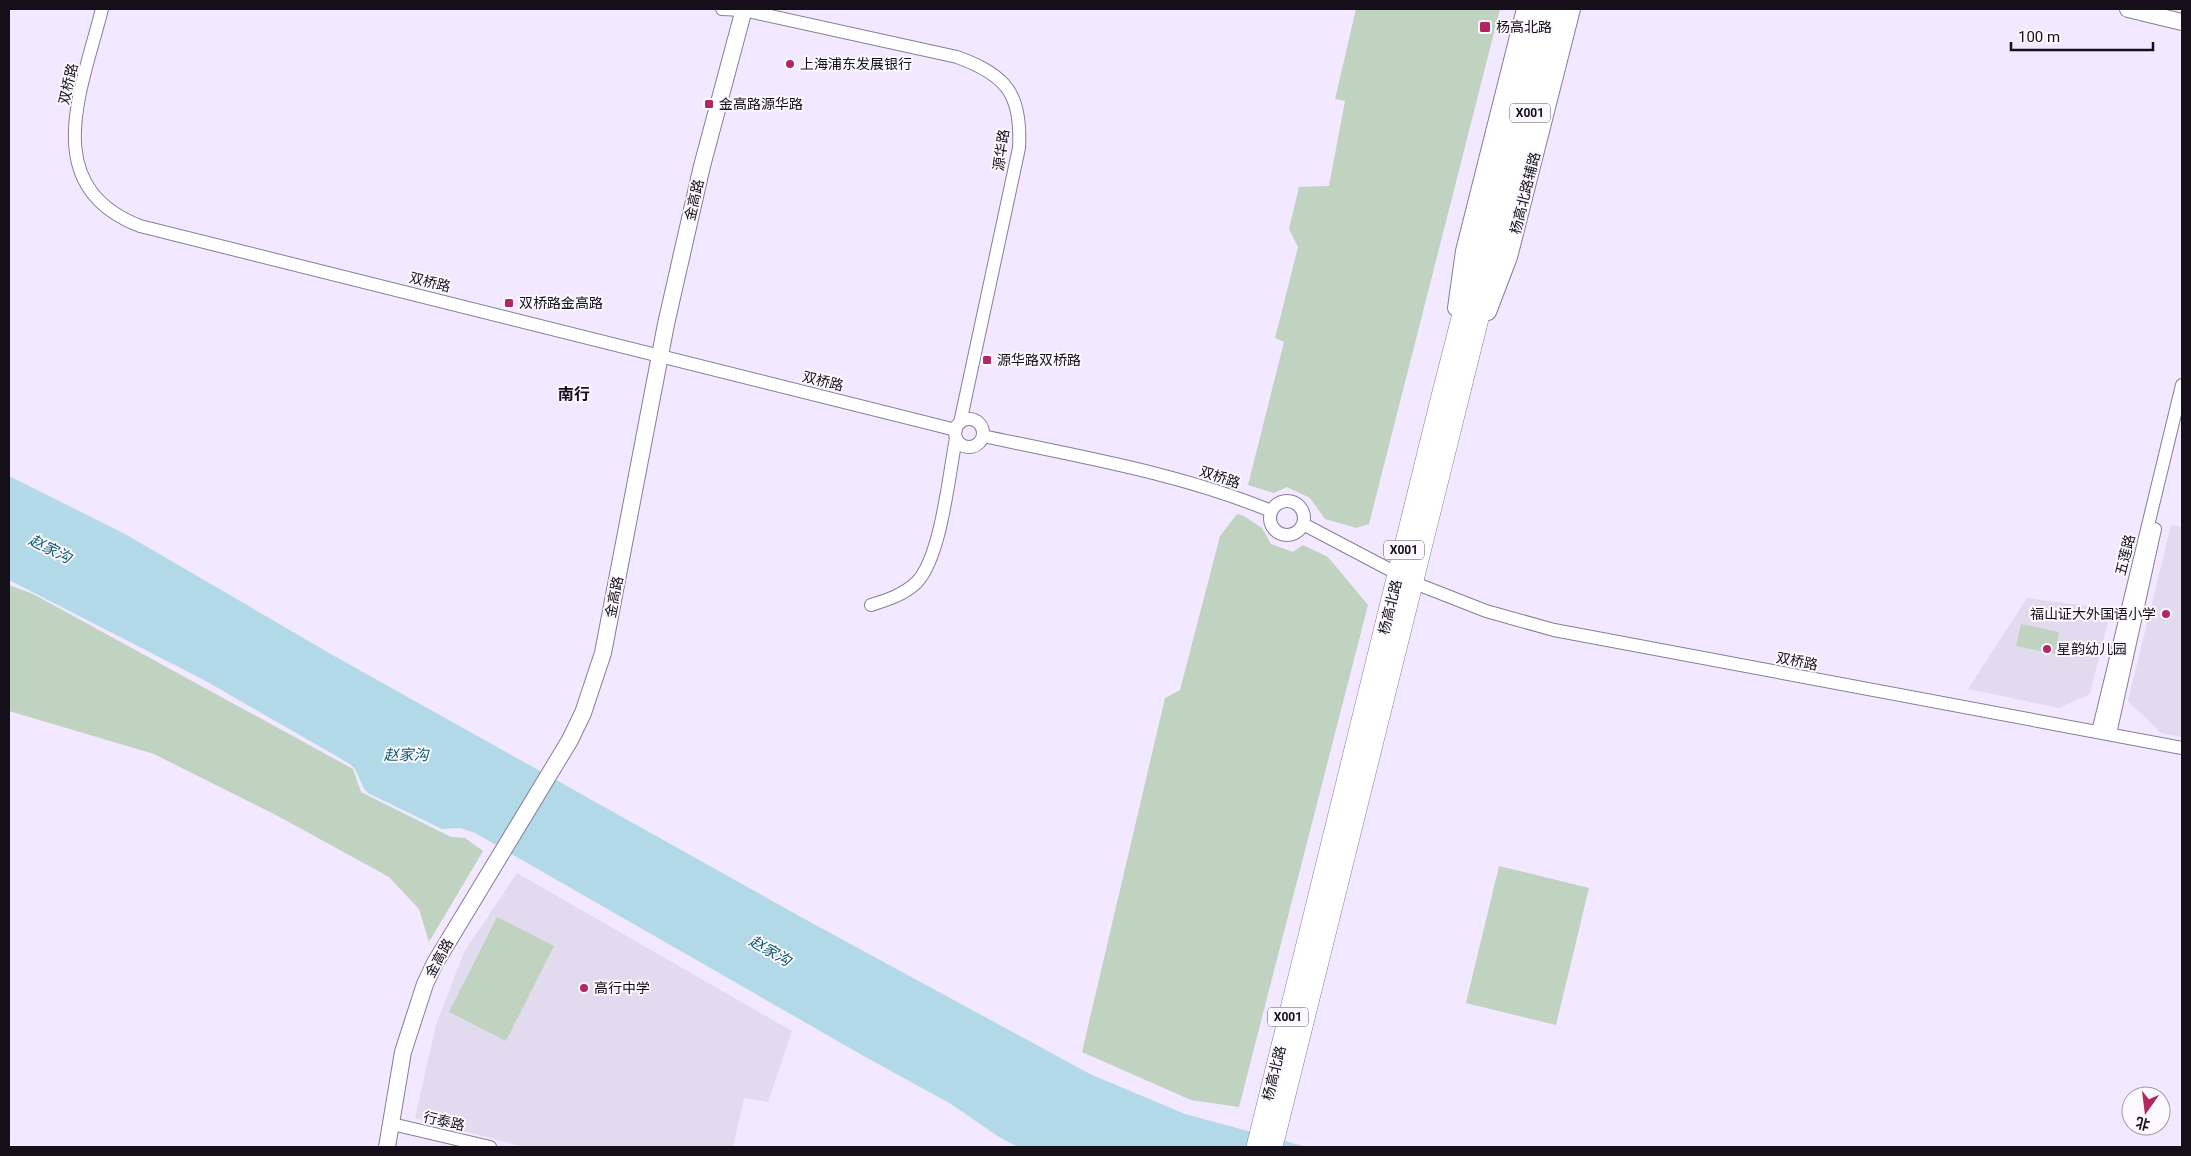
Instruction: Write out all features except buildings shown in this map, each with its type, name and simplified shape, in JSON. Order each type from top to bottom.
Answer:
[{"type":"highway","name":"杨高北路","points":[[1496,216],[1540,9]]},
{"type":"highway","name":"杨高北路","points":[[1256,1147],[1328,889],[1496,216],[1556,9]]},
{"type":"highway","name":"杨高北路","points":[[1273,1147],[1328,889]]},
{"type":"main road","name":"金高路","points":[[387,1147],[403,1052],[425,984],[435,963],[570,740],[592,692],[603,653],[666,324],[702,166],[744,9]]},
{"type":"main road","name":"X001","points":[[1457,371],[1464,251],[1525,9]]},
{"type":"main road","name":"杨高北路辅路","points":[[1457,371],[1508,257],[1572,9]]},
{"type":"main road","points":[[2128,9],[2182,22]]},
{"type":"street","name":"双桥路","points":[[102,9],[78,107],[75,146],[83,181],[93,196],[120,218],[140,226],[957,430]]},
{"type":"street","name":"源华路","points":[[722,9],[744,9],[958,57],[978,65],[993,74],[1007,88],[1017,105],[1020,126],[1019,148],[957,430],[934,551],[926,569],[916,582],[904,591],[871,605]]},
{"type":"street","name":"五莲路","points":[[2104,733],[2182,385]]},
{"type":"street","name":"五莲路","points":[[2104,733],[2182,414]]},
{"type":"street","points":[[968,419],[976,421],[982,428],[983,436],[978,444],[970,447],[962,445],[957,430],[968,419]]},
{"type":"street","name":"双桥路","points":[[983,436],[1172,478],[1224,493],[1271,511]]},
{"type":"street","points":[[1294,502],[1302,509],[1302,524],[1296,532],[1280,534],[1270,522],[1271,511],[1278,503],[1294,502]]},
{"type":"street","name":"双桥路","points":[[1302,524],[1405,578],[1486,611],[1554,630],[2182,748]]},
{"type":"street","name":"行泰路","points":[[392,1124],[490,1147]]},
{"type":"shaded area","name":"福山证大外国语小学","points":[[2171,525],[2182,527],[2182,737],[2161,733],[2128,701]]},
{"type":"shaded area","name":"星韵幼儿园","points":[[2027,598],[2111,609],[2090,694],[2059,708],[1968,689]]},
{"type":"shaded area","name":"高行中学","points":[[517,873],[792,1031],[768,1102],[744,1098],[733,1147],[524,1147],[415,1118],[436,1025],[464,952]]},
{"type":"green space","points":[[1356,9],[1500,9],[1369,524],[1356,528],[1325,519],[1310,498],[1287,487],[1274,493],[1248,485],[1284,342],[1275,338],[1298,247],[1289,229],[1299,187],[1329,186],[1345,101],[1335,99]]},
{"type":"green space","points":[[1237,514],[1244,516],[1262,528],[1271,544],[1293,552],[1303,545],[1328,557],[1368,605],[1239,1107],[1191,1100],[1082,1052],[1165,698],[1180,690],[1220,536]]},
{"type":"green space","points":[[9,585],[33,594],[353,769],[361,792],[451,837],[465,838],[483,851],[429,942],[419,909],[389,877],[276,815],[154,754],[9,711]]},
{"type":"green space","points":[[2021,624],[2059,632],[2055,654],[2016,646]]},
{"type":"green space","points":[[1499,866],[1589,888],[1556,1025],[1466,1003]]},
{"type":"green space","points":[[497,917],[554,946],[506,1041],[449,1012]]},
{"type":"water","name":"赵家沟","points":[[9,476],[125,534],[336,657],[810,922],[1090,1074],[1185,1114],[1307,1147],[1018,1147],[999,1137],[951,1104],[475,833],[460,828],[442,829],[368,793],[350,764],[204,680],[9,580]]},
{"type":"place","name":"杨高北路","points":[[1485,27]]},
{"type":"place","name":"上海浦东发展银行","points":[[790,64]]},
{"type":"place","name":"金高路源华路","points":[[709,104]]},
{"type":"place","name":"双桥路金高路","points":[[509,303]]},
{"type":"place","name":"源华路双桥路","points":[[987,360]]},
{"type":"place","name":"福山证大外国语小学","points":[[2166,614]]},
{"type":"place","name":"星韵幼儿园","points":[[2047,649]]},
{"type":"place","name":"高行中学","points":[[584,988]]},
{"type":"district","name":"南行","points":[[574,394]]}]
